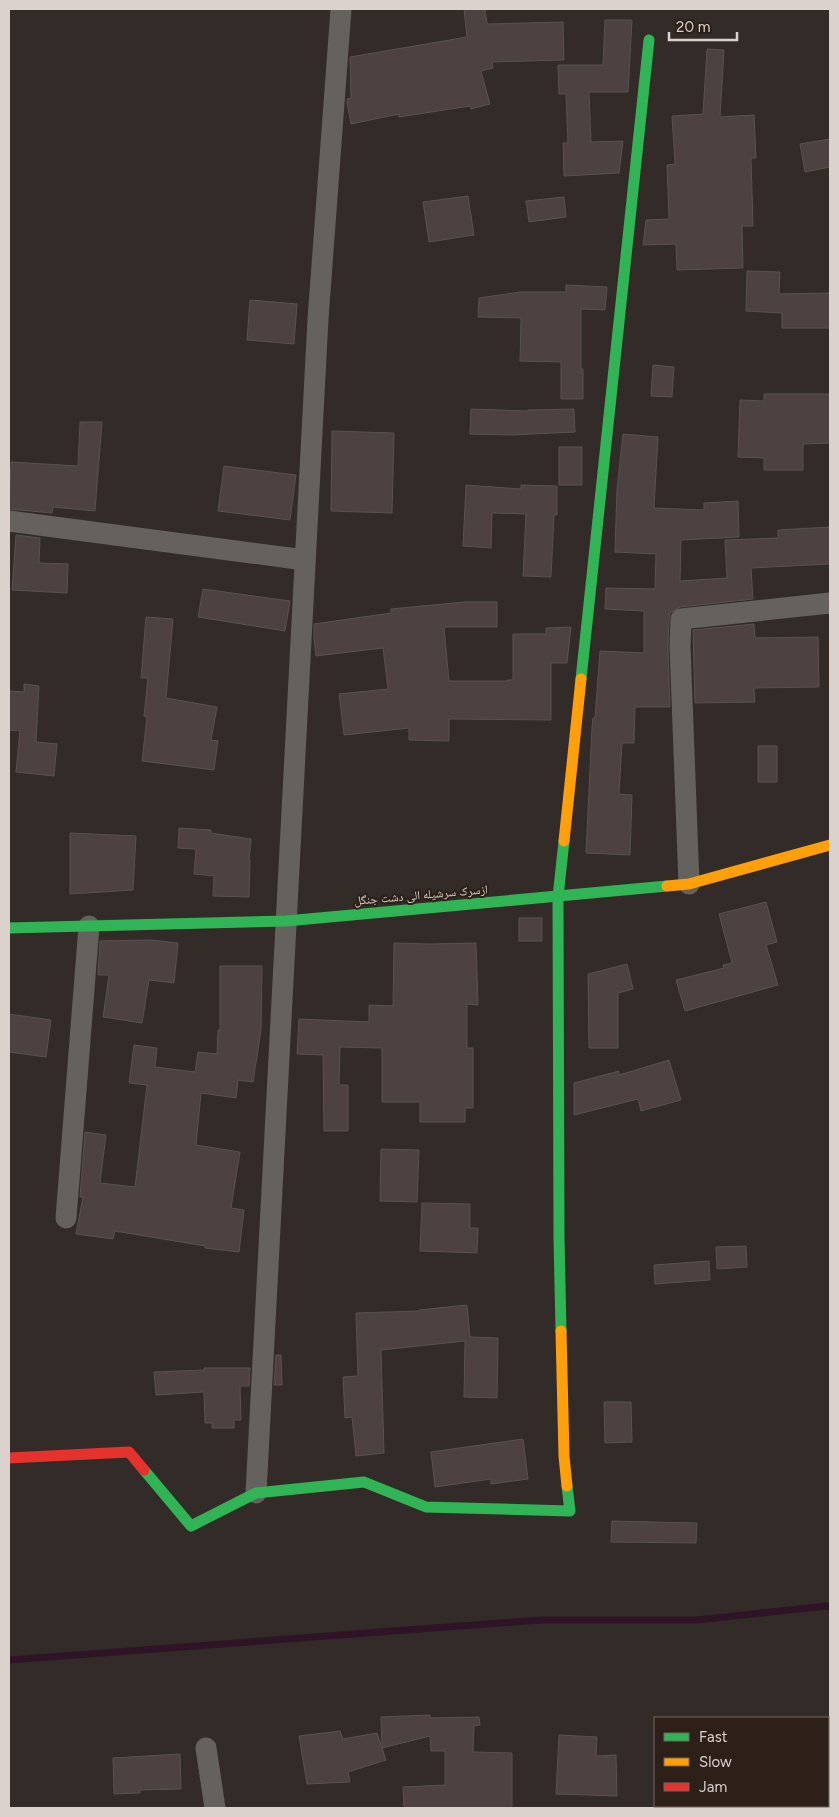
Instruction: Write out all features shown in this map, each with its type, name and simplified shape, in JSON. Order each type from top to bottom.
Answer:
[{"type":"street","points":[[256,1493],[319,310],[341,9]]},
{"type":"street","points":[[9,1458],[129,1452],[191,1526],[256,1493],[364,1482],[426,1507],[570,1512],[564,1456],[559,1238],[558,897],[649,40]]},
{"type":"street","points":[[9,521],[305,560]]},
{"type":"street","points":[[689,884],[680,646],[681,620],[830,603]]},
{"type":"street","name":"ازسرک سرشیله الی دشت جنگل","points":[[9,928],[286,920],[689,884],[830,845]]},
{"type":"street","points":[[66,1218],[89,926]]},
{"type":"street","points":[[206,1748],[215,1808]]},
{"type":"building","points":[[464,9],[485,9],[487,24],[563,22],[564,60],[492,62],[493,68],[481,71],[490,104],[471,109],[470,106],[399,117],[399,114],[351,124],[347,103],[347,99],[351,98],[350,57],[467,37]]},
{"type":"building","points":[[605,20],[632,20],[628,92],[589,92],[591,142],[623,141],[619,173],[564,176],[563,143],[568,143],[566,94],[559,94],[558,65],[603,65]]},
{"type":"building","points":[[707,49],[724,50],[720,117],[754,115],[756,158],[751,158],[753,226],[742,226],[743,268],[677,270],[676,244],[643,245],[646,220],[669,219],[667,165],[675,164],[672,116],[703,114]]},
{"type":"building","points":[[830,139],[830,167],[805,172],[800,144]]},
{"type":"building","points":[[468,196],[474,235],[429,242],[423,202]]},
{"type":"building","points":[[564,197],[566,217],[529,222],[526,201]]},
{"type":"building","points":[[747,271],[780,272],[779,294],[830,293],[830,328],[782,328],[782,313],[746,311]]},
{"type":"building","points":[[566,285],[607,287],[605,310],[581,309],[583,399],[561,399],[561,362],[520,361],[521,318],[478,317],[479,298],[520,292],[566,292]]},
{"type":"building","points":[[250,300],[297,304],[294,344],[247,340]]},
{"type":"building","points":[[653,365],[674,367],[672,397],[651,396]]},
{"type":"building","points":[[764,394],[830,394],[830,443],[803,444],[803,470],[764,470],[764,458],[738,457],[740,400],[764,401]]},
{"type":"building","points":[[471,409],[528,411],[574,409],[575,432],[512,435],[470,434]]},
{"type":"building","points":[[80,422],[102,422],[95,511],[53,507],[52,513],[9,509],[11,462],[78,466]]},
{"type":"building","points":[[332,431],[394,433],[392,513],[331,511]]},
{"type":"building","points":[[623,434],[658,437],[654,508],[704,510],[704,503],[738,501],[739,537],[681,540],[680,581],[727,578],[725,540],[778,538],[778,530],[830,527],[830,564],[751,568],[753,599],[680,607],[670,613],[668,646],[670,707],[635,707],[634,743],[622,743],[619,794],[632,795],[630,855],[586,853],[592,728],[593,718],[595,718],[600,651],[644,653],[644,611],[605,609],[606,588],[655,589],[656,554],[615,552],[617,489]]},
{"type":"building","points":[[559,447],[582,447],[582,485],[559,485]]},
{"type":"building","points":[[224,466],[296,475],[290,520],[218,511]]},
{"type":"building","points":[[466,485],[521,489],[521,485],[557,486],[557,515],[554,515],[551,577],[523,576],[526,514],[492,513],[491,548],[463,546]]},
{"type":"building","points":[[16,535],[40,538],[39,563],[68,564],[67,593],[12,590]]},
{"type":"building","points":[[203,589],[290,601],[285,631],[198,617]]},
{"type":"building","points":[[464,602],[497,602],[497,627],[444,627],[449,681],[513,680],[513,634],[546,634],[546,628],[571,627],[567,663],[551,663],[551,720],[449,719],[449,741],[409,740],[409,728],[344,735],[339,694],[388,689],[383,648],[316,656],[314,624],[391,613],[391,609]]},
{"type":"building","points":[[146,617],[173,619],[166,698],[217,707],[211,740],[218,741],[214,770],[142,761],[147,717],[144,716],[148,678],[141,678]]},
{"type":"building","points":[[754,624],[755,638],[818,637],[819,687],[754,688],[755,702],[695,703],[693,630]]},
{"type":"building","points":[[24,684],[39,686],[36,742],[57,744],[54,776],[16,772],[20,731],[9,730],[9,691],[24,692]]},
{"type":"building","points":[[758,746],[777,746],[777,782],[758,782]]},
{"type":"building","points":[[179,828],[211,830],[211,833],[251,839],[249,897],[213,896],[214,876],[194,874],[196,849],[178,848]]},
{"type":"building","points":[[70,833],[136,836],[133,890],[70,894]]},
{"type":"building","points":[[766,902],[777,942],[766,945],[778,985],[685,1011],[676,980],[724,968],[723,965],[732,963],[719,914]]},
{"type":"building","points":[[519,918],[542,918],[542,941],[519,941]]},
{"type":"building","points":[[151,940],[178,943],[174,983],[149,980],[142,1023],[103,1017],[109,975],[98,975],[100,941]]},
{"type":"building","points":[[394,943],[476,943],[478,1005],[467,1004],[467,1048],[473,1048],[473,1108],[465,1108],[465,1122],[420,1122],[420,1102],[382,1102],[382,1048],[340,1047],[339,1085],[348,1085],[348,1131],[324,1131],[323,1055],[297,1054],[299,1019],[369,1022],[369,1005],[393,1006]]},
{"type":"building","points":[[627,964],[633,989],[618,993],[618,1048],[589,1048],[588,974]]},
{"type":"building","points":[[220,966],[262,966],[261,1030],[253,1082],[238,1080],[236,1098],[201,1093],[196,1145],[240,1152],[231,1208],[244,1210],[239,1252],[205,1248],[205,1246],[115,1231],[113,1239],[76,1234],[83,1197],[80,1197],[85,1132],[106,1135],[100,1183],[135,1187],[147,1085],[129,1083],[134,1045],[157,1048],[155,1067],[195,1072],[198,1052],[217,1054],[218,1030],[220,1030]]},
{"type":"building","points":[[9,1014],[51,1020],[46,1057],[9,1052]]},
{"type":"building","points":[[669,1060],[681,1100],[641,1111],[638,1099],[574,1115],[574,1083],[619,1071],[619,1075]]},
{"type":"building","points":[[381,1149],[419,1150],[417,1202],[380,1201]]},
{"type":"building","points":[[422,1203],[470,1204],[470,1228],[478,1228],[477,1253],[420,1251]]},
{"type":"building","points":[[746,1246],[747,1267],[717,1269],[716,1247]]},
{"type":"building","points":[[709,1261],[710,1280],[655,1284],[654,1265]]},
{"type":"building","points":[[467,1305],[470,1337],[498,1338],[497,1398],[464,1397],[465,1341],[381,1350],[384,1453],[356,1456],[352,1417],[345,1418],[343,1377],[358,1376],[356,1313],[419,1311]]},
{"type":"building","points":[[276,1355],[281,1355],[282,1385],[274,1385]]},
{"type":"building","points":[[204,1368],[250,1368],[249,1386],[240,1386],[241,1420],[234,1420],[234,1428],[212,1428],[212,1423],[205,1423],[204,1392],[156,1395],[154,1372],[204,1370]]},
{"type":"building","points":[[604,1402],[631,1402],[632,1442],[605,1443]]},
{"type":"building","points":[[523,1439],[528,1479],[491,1484],[491,1479],[435,1487],[431,1452]]},
{"type":"building","points":[[612,1521],[697,1523],[696,1543],[611,1542]]},
{"type":"building","points":[[430,1715],[430,1718],[479,1717],[480,1725],[474,1726],[473,1752],[512,1753],[512,1808],[404,1808],[403,1787],[445,1785],[445,1751],[431,1751],[430,1736],[382,1748],[381,1717]]},
{"type":"building","points":[[340,1731],[343,1739],[377,1733],[386,1760],[348,1772],[350,1782],[307,1784],[299,1736]]},
{"type":"building","points":[[559,1735],[597,1737],[596,1756],[616,1755],[617,1796],[556,1794]]},
{"type":"building","points":[[180,1754],[181,1789],[140,1790],[140,1793],[114,1794],[113,1758]]},
{"type":"waterway","points":[[9,1660],[540,1620],[697,1620],[830,1607]]},
{"type":"traffic: fast","points":[[581,679],[649,40]]},
{"type":"traffic: fast","points":[[561,1331],[558,897],[564,841]]},
{"type":"traffic: fast","points":[[9,928],[286,921],[667,886]]},
{"type":"traffic: fast","points":[[144,1470],[191,1526],[256,1493],[364,1482],[426,1507],[570,1511],[567,1486]]},
{"type":"traffic: slow","points":[[564,841],[581,679]]},
{"type":"traffic: slow","points":[[667,886],[689,884],[830,845]]},
{"type":"traffic: slow","points":[[561,1331],[564,1456],[567,1486]]},
{"type":"traffic: jam","points":[[9,1458],[129,1452],[144,1470]]}]
